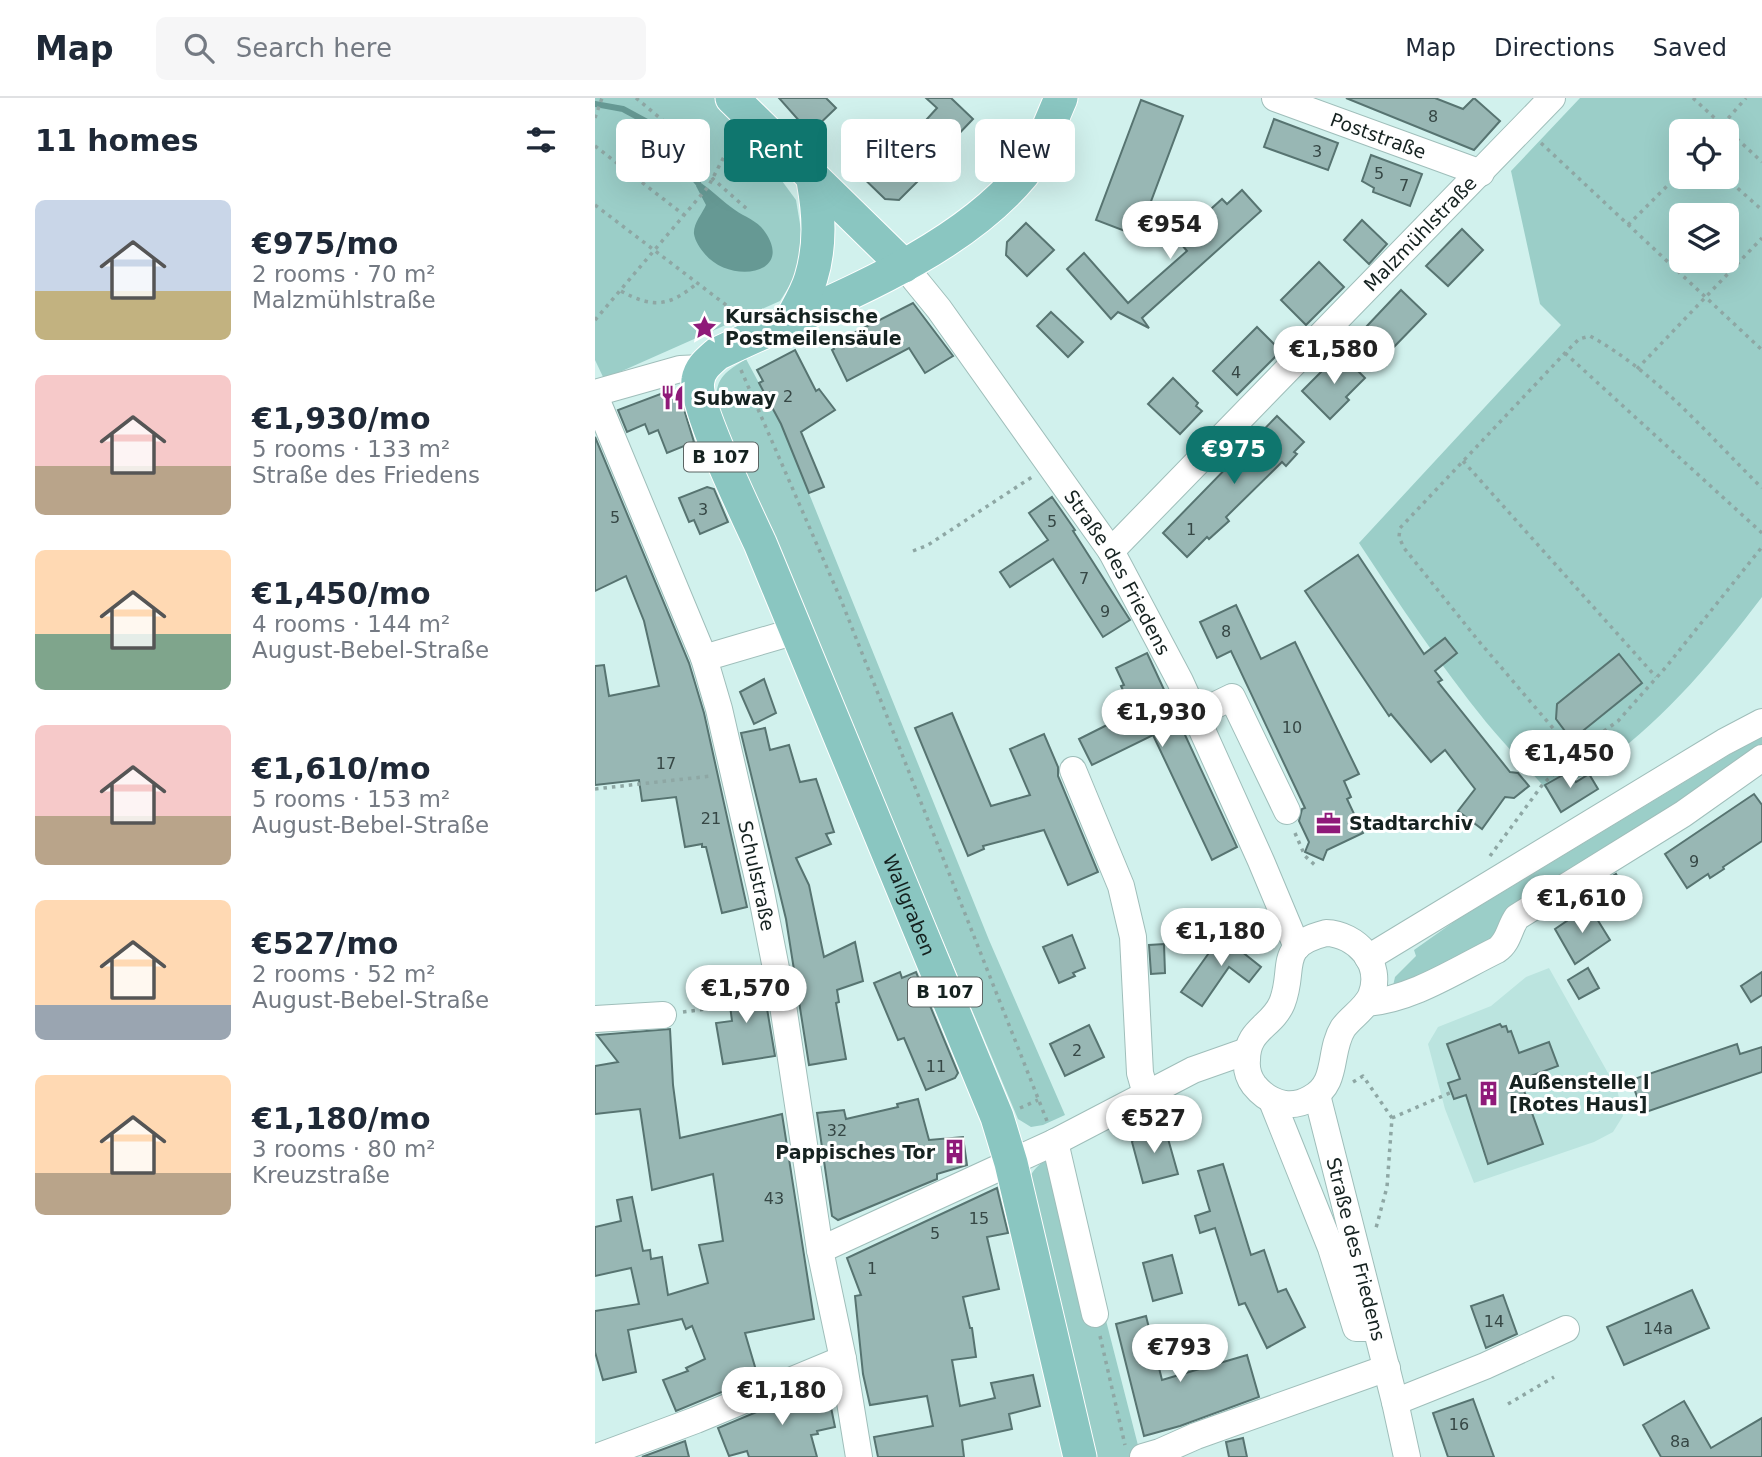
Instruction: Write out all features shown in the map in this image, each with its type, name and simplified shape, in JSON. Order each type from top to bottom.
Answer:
[{"type":"main road","points":[[702,368],[717,354],[904,266],[992,207],[1024,172],[1044,138],[1061,98]]},
{"type":"main road","points":[[739,106],[752,119]]},
{"type":"main road","points":[[792,318],[811,281],[816,258],[819,217],[813,182]]},
{"type":"main road","points":[[815,182],[904,266]]},
{"type":"main road","name":"Wallgraben","points":[[702,368],[697,382],[697,393],[722,458],[997,1117],[1011,1163],[1080,1457]]},
{"type":"street","name":"Poststraße","points":[[1275,98],[1481,173]]},
{"type":"street","name":"Malzmühlstraße","points":[[1111,551],[1552,98]]},
{"type":"street","name":"Straße des Friedens","points":[[904,266],[939,309],[1111,551],[1160,641],[1195,715],[1297,947]]},
{"type":"street","points":[[595,395],[680,369],[702,368]]},
{"type":"street","name":"Schulstraße","points":[[595,395],[704,658],[719,709],[761,892],[782,999],[820,1250],[843,1359],[859,1457]]},
{"type":"street","points":[[704,658],[796,631]]},
{"type":"street","points":[[1195,715],[1232,697],[1287,811]]},
{"type":"street","points":[[1368,958],[1762,716]]},
{"type":"street","points":[[1367,1003],[1385,1001],[1412,992],[1497,950],[1508,940],[1509,928],[1517,917],[1683,814],[1762,758]]},
{"type":"street","points":[[1073,770],[1121,886],[1133,937],[1140,1073],[1146,1094]]},
{"type":"street","points":[[1326,933],[1339,934],[1359,945],[1368,958],[1374,973],[1372,995],[1343,1029],[1331,1079],[1317,1095],[1294,1104],[1272,1101],[1261,1093],[1246,1070],[1247,1051],[1251,1039],[1282,1003],[1287,967],[1297,947],[1311,937],[1326,933]]},
{"type":"street","points":[[595,1019],[663,1015]]},
{"type":"street","points":[[820,1250],[1055,1142],[1193,1070],[1247,1051]]},
{"type":"street","name":"Straße des Friedens","points":[[1317,1095],[1407,1457]]},
{"type":"street","points":[[1272,1101],[1331,1248],[1356,1328],[1376,1328]]},
{"type":"street","points":[[1055,1142],[1095,1314]]},
{"type":"street","points":[[1395,1402],[1485,1366],[1566,1329]]},
{"type":"street","points":[[597,1457],[691,1423],[843,1359]]},
{"type":"street","points":[[1143,1457],[1387,1368]]},
{"type":"path","points":[[636,98],[672,128],[713,179],[747,209]]},
{"type":"path","points":[[1692,98],[1715,119]]},
{"type":"path","points":[[1727,119],[1746,98]]},
{"type":"path","points":[[595,117],[601,99]]},
{"type":"path","points":[[595,320],[708,187],[739,106]]},
{"type":"path","points":[[1539,141],[1762,350]]},
{"type":"path","points":[[1739,141],[1762,162]]},
{"type":"path","points":[[595,146],[684,215]]},
{"type":"path","points":[[1628,225],[1669,184]]},
{"type":"path","points":[[1738,189],[1762,210]]},
{"type":"path","points":[[595,205],[730,308],[739,344],[1055,1142]]},
{"type":"path","points":[[1637,369],[1762,238]]},
{"type":"path","points":[[621,291],[638,300],[657,304],[679,298],[696,284]]},
{"type":"path","points":[[1575,754],[1404,548],[1399,537],[1400,528],[1565,353],[1579,339],[1590,336],[1606,344],[1660,388],[1762,488]]},
{"type":"path","points":[[1565,353],[1762,533]]},
{"type":"path","points":[[1463,461],[1656,677]]},
{"type":"path","points":[[913,551],[928,545],[1051,464]]},
{"type":"path","points":[[1500,877],[1487,859],[1543,784],[1575,754],[1618,721],[1762,547]]},
{"type":"path","points":[[595,789],[732,774]]},
{"type":"path","points":[[1256,849],[1289,831],[1295,834],[1305,856],[1317,867]]},
{"type":"path","points":[[663,1015],[782,999]]},
{"type":"path","points":[[1344,1086],[1363,1076],[1392,1118],[1387,1187],[1374,1233]]},
{"type":"path","points":[[1392,1118],[1452,1092]]},
{"type":"path","points":[[1011,1111],[1038,1100]]},
{"type":"path","points":[[1095,1314],[1128,1457]]},
{"type":"path","points":[[1508,1404],[1554,1377]]},
{"type":"shaded area","points":[[595,98],[718,98],[736,119],[724,119],[724,182],[783,182],[796,200],[806,260],[780,301],[604,379],[595,360]]},
{"type":"shaded area","points":[[1580,98],[1762,98],[1762,597],[1709,663],[1650,725],[1599,766],[1550,793],[1501,740],[1469,700],[1420,634],[1359,543],[1561,325],[1540,304],[1511,171]]},
{"type":"shaded area","points":[[698,183],[762,228],[772,247],[772,258],[765,266],[755,271],[742,272],[715,263],[704,253],[694,234],[696,223],[706,205],[696,186]]},
{"type":"shaded area","points":[[746,359],[781,424],[989,940],[1065,1115],[1043,1125],[1031,1127],[1018,1119],[716,402],[720,380]]},
{"type":"shaded area","points":[[1762,735],[1762,748],[1497,942],[1393,986],[1395,977],[1416,956],[1414,950],[1455,921]]},
{"type":"shaded area","points":[[1549,968],[1617,1089],[1623,1116],[1613,1132],[1594,1142],[1474,1183],[1445,1109],[1428,1044],[1438,1027],[1491,1006],[1526,977]]},
{"type":"shaded area","points":[[1069,1147],[1101,1301],[1141,1457],[1092,1457],[1028,1183],[1039,1165]]},
{"type":"building","points":[[779,98],[826,98],[836,108],[825,119],[798,119]]},
{"type":"building","points":[[926,98],[951,98],[973,119],[961,132],[961,119],[927,119],[937,108]]},
{"type":"building","points":[[1346,98],[1435,98],[1463,109],[1474,98],[1500,121],[1474,150]]},
{"type":"building","points":[[1141,100],[1183,116],[1138,236],[1096,220]]},
{"type":"building","points":[[1274,119],[1338,143],[1328,170],[1264,147]]},
{"type":"building","points":[[1371,155],[1422,174],[1410,206],[1373,192],[1374,188],[1362,181]]},
{"type":"building","points":[[867,182],[917,182],[899,200],[885,199]]},
{"type":"building","points":[[1242,190],[1261,211],[1142,318],[1149,328],[1118,312],[1111,319],[1067,269],[1084,253],[1128,303],[1187,251],[1182,245],[1197,231],[1192,226],[1222,199],[1227,204]]},
{"type":"building","points":[[1362,220],[1387,244],[1369,264],[1344,240]]},
{"type":"building","points":[[1026,223],[1054,250],[1027,276],[1006,255],[1007,242]]},
{"type":"building","points":[[1462,229],[1483,250],[1448,286],[1426,266]]},
{"type":"building","points":[[1319,262],[1344,287],[1306,325],[1281,300]]},
{"type":"building","points":[[1401,290],[1426,314],[1390,351],[1366,327]]},
{"type":"building","points":[[913,303],[953,356],[925,373],[909,348],[847,381],[832,350],[832,344]]},
{"type":"building","points":[[1051,312],[1083,342],[1068,357],[1037,326]]},
{"type":"building","points":[[1257,327],[1281,351],[1237,395],[1213,371]]},
{"type":"building","points":[[795,350],[816,391],[819,389],[835,410],[801,432],[824,487],[809,493],[781,424],[759,383],[763,381],[757,370]]},
{"type":"building","points":[[1340,353],[1365,378],[1346,397],[1349,400],[1330,419],[1302,391]]},
{"type":"building","points":[[1173,378],[1198,403],[1196,406],[1202,411],[1180,434],[1148,404]]},
{"type":"building","points":[[671,390],[679,393],[694,442],[667,453],[658,430],[649,434],[645,424],[627,432],[618,410]]},
{"type":"building","points":[[1277,416],[1304,442],[1294,452],[1297,454],[1286,466],[1282,462],[1226,517],[1229,521],[1209,539],[1207,537],[1187,557],[1163,533]]},
{"type":"building","points":[[595,437],[689,663],[704,713],[747,907],[722,913],[706,847],[702,847],[702,844],[685,847],[676,797],[642,801],[639,780],[595,785],[595,666],[604,665],[609,696],[659,686],[644,621],[626,576],[595,591]]},
{"type":"building","points":[[707,487],[714,489],[728,522],[700,534],[694,520],[689,522],[679,498]]},
{"type":"building","points":[[1052,497],[1130,620],[1103,637],[1053,559],[1010,587],[1000,572],[1048,540],[1029,513]]},
{"type":"building","points":[[1358,555],[1424,654],[1445,638],[1457,653],[1435,671],[1442,680],[1438,682],[1510,772],[1518,773],[1529,786],[1514,798],[1505,797],[1482,829],[1458,811],[1475,789],[1445,750],[1431,762],[1391,714],[1389,716],[1305,591]]},
{"type":"building","points":[[1236,605],[1261,659],[1295,642],[1359,774],[1344,781],[1351,797],[1347,799],[1363,833],[1327,850],[1323,860],[1305,852],[1309,842],[1299,821],[1302,809],[1305,808],[1231,651],[1217,658],[1200,622]]},
{"type":"building","points":[[1147,653],[1237,847],[1212,860],[1153,735],[1092,765],[1079,739],[1133,712],[1116,668]]},
{"type":"building","points":[[1619,654],[1642,683],[1579,734],[1565,731],[1556,719],[1557,704]]},
{"type":"building","points":[[764,679],[776,713],[754,724],[740,692]]},
{"type":"building","points":[[952,713],[991,806],[1030,795],[1010,749],[1044,734],[1058,767],[1058,776],[1098,872],[1068,885],[1044,830],[983,846],[984,849],[968,856],[915,728]]},
{"type":"building","points":[[765,728],[770,750],[789,745],[800,782],[816,779],[834,832],[826,834],[831,844],[796,858],[809,885],[824,957],[855,942],[863,981],[837,990],[839,1002],[836,1003],[846,1059],[809,1065],[786,919],[741,733]]},
{"type":"building","points":[[1570,771],[1576,782],[1589,774],[1598,789],[1561,812],[1545,785]]},
{"type":"building","points":[[1754,794],[1762,805],[1762,841],[1710,878],[1708,874],[1687,888],[1665,854]]},
{"type":"building","points":[[1616,874],[1627,892],[1607,905],[1595,887]]},
{"type":"building","points":[[1589,906],[1610,940],[1575,964],[1555,929]]},
{"type":"building","points":[[1231,929],[1248,941],[1241,951],[1261,967],[1249,982],[1229,967],[1202,1006],[1181,992],[1211,950],[1214,952]]},
{"type":"building","points":[[1072,935],[1085,968],[1059,983],[1043,947]]},
{"type":"building","points":[[1164,944],[1165,973],[1151,974],[1149,945]]},
{"type":"building","points":[[1588,968],[1599,988],[1579,999],[1568,980]]},
{"type":"building","points":[[900,972],[902,978],[916,972],[958,1073],[955,1078],[926,1090],[904,1038],[898,1040],[874,983]]},
{"type":"building","points":[[1762,972],[1762,995],[1751,1002],[1741,986]]},
{"type":"building","points":[[762,979],[775,1056],[723,1064],[716,1023],[732,1021],[728,990],[737,989],[736,983]]},
{"type":"building","name":"Außenstelle l [Rotes Haus]","points":[[1500,1024],[1502,1027],[1506,1026],[1508,1032],[1511,1031],[1519,1053],[1549,1042],[1558,1066],[1521,1082],[1543,1144],[1488,1164],[1466,1095],[1454,1099],[1448,1083],[1460,1079],[1447,1044]]},
{"type":"building","points":[[1089,1025],[1104,1057],[1065,1076],[1050,1044]]},
{"type":"building","points":[[670,1029],[673,1085],[680,1138],[782,1114],[814,1319],[745,1333],[758,1377],[676,1411],[663,1380],[688,1371],[686,1368],[705,1359],[692,1326],[686,1329],[682,1319],[628,1330],[636,1372],[603,1380],[595,1352],[595,1311],[639,1304],[631,1268],[595,1276],[595,1227],[621,1221],[617,1200],[632,1197],[643,1251],[650,1250],[651,1259],[662,1257],[668,1295],[708,1283],[699,1245],[723,1241],[713,1174],[652,1190],[640,1109],[595,1114],[595,1066],[618,1062],[597,1035]]},
{"type":"building","points":[[1737,1044],[1740,1054],[1762,1047],[1762,1072],[1643,1113],[1631,1080]]},
{"type":"building","points":[[918,1099],[929,1140],[963,1137],[967,1165],[937,1174],[937,1179],[838,1220],[832,1216],[817,1113],[844,1110],[846,1119],[898,1107],[897,1104]]},
{"type":"building","points":[[1165,1128],[1178,1174],[1143,1183],[1132,1142],[1137,1133]]},
{"type":"building","points":[[1223,1164],[1251,1255],[1264,1250],[1278,1292],[1286,1289],[1305,1327],[1267,1348],[1245,1303],[1239,1305],[1215,1228],[1200,1233],[1195,1216],[1210,1211],[1198,1171]]},
{"type":"building","points":[[997,1188],[1008,1233],[987,1237],[999,1289],[963,1297],[972,1328],[976,1357],[952,1360],[960,1406],[995,1398],[991,1383],[1033,1375],[1040,1406],[1009,1414],[1012,1429],[962,1440],[964,1457],[878,1457],[874,1437],[933,1426],[927,1396],[870,1405],[863,1374],[855,1296],[861,1295],[847,1258]]},
{"type":"building","points":[[1172,1255],[1182,1293],[1153,1301],[1143,1263]]},
{"type":"building","points":[[1692,1290],[1709,1328],[1624,1365],[1607,1327]]},
{"type":"building","points":[[1503,1295],[1517,1334],[1486,1348],[1471,1306]]},
{"type":"building","points":[[1146,1316],[1162,1380],[1247,1355],[1259,1397],[1144,1436],[1116,1324]]},
{"type":"building","points":[[826,1383],[835,1427],[811,1435],[817,1457],[749,1457],[747,1451],[729,1456],[718,1428]]},
{"type":"building","points":[[1473,1399],[1494,1457],[1448,1457],[1433,1413]]},
{"type":"building","points":[[1684,1401],[1711,1448],[1762,1418],[1762,1457],[1661,1457],[1643,1425]]},
{"type":"building","points":[[1243,1438],[1247,1457],[1229,1457],[1226,1442]]},
{"type":"building","points":[[685,1441],[689,1457],[642,1457]]},
{"type":"waterway","points":[[595,104],[623,109],[647,122],[698,183]]},
{"type":"place","name":"Kursächsische Postmeilensäule","points":[[705,327]]},
{"type":"place","name":"Subway","points":[[673,398]]},
{"type":"place","name":"Stadtarchiv","points":[[1329,823]]},
{"type":"place","name":"Außenstelle l [Rotes Haus]","points":[[1489,1093]]},
{"type":"place","name":"Pappisches Tor","points":[[955,1152]]}]
